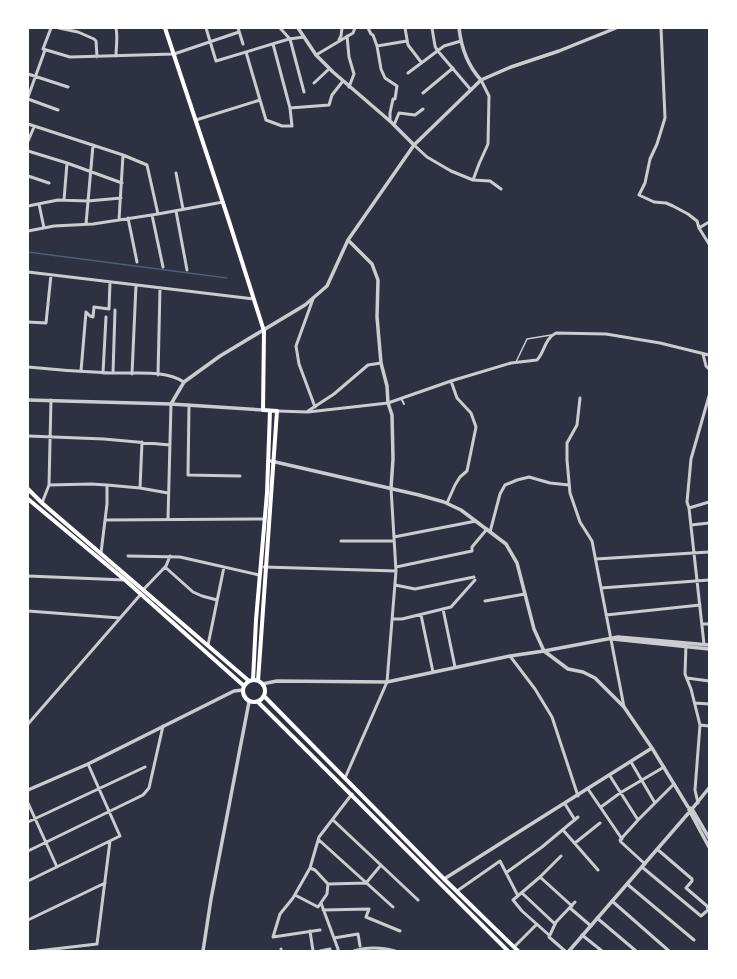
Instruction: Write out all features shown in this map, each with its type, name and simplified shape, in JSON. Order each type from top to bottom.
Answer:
[{"type":"main road","points":[[165,28],[264,331],[263,410],[277,411],[264,519],[258,681]]},
{"type":"main road","points":[[270,411],[271,461],[263,567],[259,575],[251,681],[244,688],[244,697],[249,702],[258,702],[508,951]]},
{"type":"main road","points":[[28,489],[42,503],[101,553],[244,688]]},
{"type":"main road","points":[[28,499],[125,580],[142,592],[251,681],[258,681],[262,684],[264,688],[264,696],[444,879],[518,951]]},
{"type":"main road","points":[[39,508],[42,503]]},
{"type":"main road","points":[[258,702],[264,696]]},
{"type":"street","points":[[51,28],[43,48],[45,50],[28,98],[58,110]]},
{"type":"street","points":[[59,28],[78,32],[96,41],[97,57]]},
{"type":"street","points":[[78,32],[79,28]]},
{"type":"street","points":[[116,28],[118,36],[116,41],[116,56]]},
{"type":"street","points":[[206,28],[216,61],[290,39],[304,37]]},
{"type":"street","points":[[238,28],[242,44]]},
{"type":"street","points":[[280,28],[290,39],[304,92]]},
{"type":"street","points":[[298,28],[316,55],[329,69],[390,121],[427,157],[451,171],[474,180],[490,181],[501,189]]},
{"type":"street","points":[[339,40],[342,28]]},
{"type":"street","points":[[316,55],[353,33],[355,28]]},
{"type":"street","points":[[368,28],[371,34],[373,34],[378,46],[381,69],[385,78],[397,86],[395,99],[393,99],[390,113],[390,121]]},
{"type":"street","points":[[405,28],[408,46],[421,62]]},
{"type":"street","points":[[432,28],[437,50],[470,90]]},
{"type":"street","points":[[459,28],[461,41],[475,74],[481,80],[489,96],[488,144],[474,180]]},
{"type":"street","points":[[168,519],[171,404],[184,382],[220,356],[264,331],[313,299],[327,286],[348,240],[414,145],[481,80],[511,67],[559,51],[603,30],[616,28]]},
{"type":"street","points":[[661,28],[665,118],[657,144],[650,159],[645,183],[639,195],[654,202],[666,203],[673,206],[696,221],[709,244]]},
{"type":"street","points":[[45,50],[70,57],[174,54],[239,32]]},
{"type":"street","points":[[347,36],[349,57],[354,74],[349,87]]},
{"type":"street","points":[[378,46],[407,41]]},
{"type":"street","points":[[408,73],[437,50],[444,46],[461,41]]},
{"type":"street","points":[[246,52],[266,119],[282,126],[292,126],[287,92],[273,44]]},
{"type":"street","points":[[423,92],[453,68]]},
{"type":"street","points":[[314,84],[329,69]]},
{"type":"street","points":[[28,74],[68,87]]},
{"type":"street","points":[[290,108],[329,105],[332,95],[343,82]]},
{"type":"street","points":[[196,120],[260,100]]},
{"type":"street","points":[[394,125],[399,113],[415,115],[423,109]]},
{"type":"street","points":[[28,124],[123,155],[147,165],[158,214]]},
{"type":"street","points":[[28,141],[34,127]]},
{"type":"street","points":[[86,224],[93,145]]},
{"type":"street","points":[[28,151],[67,163],[122,183]]},
{"type":"street","points":[[119,220],[123,155]]},
{"type":"street","points":[[64,200],[67,163]]},
{"type":"street","points":[[176,173],[183,209]]},
{"type":"street","points":[[28,176],[49,183]]},
{"type":"street","points":[[28,206],[64,200],[88,201],[121,198]]},
{"type":"street","points":[[28,232],[44,228],[152,215],[223,202]]},
{"type":"street","points":[[38,204],[44,228]]},
{"type":"street","points":[[176,211],[187,270]]},
{"type":"street","points":[[152,215],[162,268]]},
{"type":"street","points":[[128,218],[137,262]]},
{"type":"street","points":[[699,228],[709,222]]},
{"type":"street","points":[[345,778],[388,682],[396,569],[391,488],[393,459],[392,415],[388,403],[387,386],[381,363],[377,317],[378,280],[372,264],[348,240]]},
{"type":"street","points":[[28,272],[254,299]]},
{"type":"street","points":[[28,322],[46,323],[51,275]]},
{"type":"street","points":[[80,371],[86,312],[93,317],[94,307],[109,309],[110,282]]},
{"type":"street","points":[[132,374],[136,285]]},
{"type":"street","points":[[158,375],[160,288]]},
{"type":"street","points":[[313,299],[296,346],[299,364],[315,407]]},
{"type":"street","points":[[113,373],[115,310]]},
{"type":"street","points":[[103,372],[106,317]]},
{"type":"street","points":[[277,411],[308,412],[388,403],[451,381],[516,362],[537,360],[541,356],[544,345],[551,335],[556,333],[606,334],[660,343],[709,355]]},
{"type":"street","points":[[703,354],[706,366],[709,370]]},
{"type":"street","points":[[308,412],[334,394],[368,365],[381,363]]},
{"type":"street","points":[[28,367],[172,376],[184,382]]},
{"type":"street","points":[[447,503],[455,484],[467,470],[476,427],[471,413],[457,398],[451,381]]},
{"type":"street","points":[[704,644],[695,553],[687,494],[691,458],[709,396]]},
{"type":"street","points":[[401,398],[404,404]]},
{"type":"street","points":[[580,398],[577,424],[569,439],[566,450],[570,493],[580,522],[592,541],[624,707]]},
{"type":"street","points":[[28,400],[171,404],[263,410]]},
{"type":"street","points":[[42,503],[49,485],[51,400]]},
{"type":"street","points":[[189,405],[188,475],[240,476]]},
{"type":"street","points":[[28,436],[50,436],[170,445]]},
{"type":"street","points":[[140,488],[142,442]]},
{"type":"street","points":[[271,461],[420,494],[447,503],[461,510],[506,544],[517,563],[534,629],[544,651],[568,668],[583,672],[595,678],[624,707],[709,838]]},
{"type":"street","points":[[263,567],[396,569],[472,551],[472,548],[489,531],[500,494],[505,485],[517,480],[529,478],[550,483],[569,485]]},
{"type":"street","points":[[49,485],[107,485],[140,488],[168,493]]},
{"type":"street","points":[[101,553],[106,520],[107,485]]},
{"type":"street","points":[[689,508],[709,502]]},
{"type":"street","points":[[106,520],[264,519]]},
{"type":"street","points":[[394,537],[476,521]]},
{"type":"street","points":[[691,525],[709,523]]},
{"type":"street","points":[[341,540],[394,541]]},
{"type":"street","points":[[596,559],[709,552]]},
{"type":"street","points":[[128,556],[170,556],[259,575]]},
{"type":"street","points":[[28,724],[165,567],[170,556]]},
{"type":"street","points":[[165,567],[194,592],[217,600]]},
{"type":"street","points":[[208,645],[224,567]]},
{"type":"street","points":[[28,576],[125,580]]},
{"type":"street","points":[[392,619],[402,619],[451,607],[474,578],[415,589],[395,585]]},
{"type":"street","points":[[601,588],[709,580]]},
{"type":"street","points":[[485,601],[525,594]]},
{"type":"street","points":[[606,615],[700,605]]},
{"type":"street","points":[[443,609],[455,667]]},
{"type":"street","points":[[28,611],[120,618]]},
{"type":"street","points":[[421,615],[433,672]]},
{"type":"street","points":[[702,624],[709,624]]},
{"type":"street","points":[[262,684],[277,681],[388,682],[510,656],[610,639],[686,645],[709,649]]},
{"type":"street","points":[[686,645],[709,645]]},
{"type":"street","points":[[686,645],[685,674],[695,702],[700,725],[695,790],[698,803]]},
{"type":"street","points":[[510,656],[535,689],[552,717],[578,796]]},
{"type":"street","points":[[687,678],[709,681]]},
{"type":"street","points":[[28,790],[88,764],[234,691],[244,688]]},
{"type":"street","points":[[203,951],[210,899],[249,702]]},
{"type":"street","points":[[695,702],[709,704]]},
{"type":"street","points":[[700,725],[709,726]]},
{"type":"street","points":[[28,851],[147,792],[163,726]]},
{"type":"street","points":[[444,879],[610,776],[652,748]]},
{"type":"street","points":[[631,762],[656,802]]},
{"type":"street","points":[[28,881],[120,836],[88,764]]},
{"type":"street","points":[[28,822],[145,766]]},
{"type":"street","points":[[601,807],[620,793],[664,767]]},
{"type":"street","points":[[610,776],[638,820]]},
{"type":"street","points":[[622,839],[638,820],[674,784]]},
{"type":"street","points":[[569,951],[690,809],[698,803],[709,788]]},
{"type":"street","points":[[588,789],[622,839],[621,842],[643,865],[701,916],[708,910],[707,906],[686,888],[692,879],[657,849]]},
{"type":"street","points":[[320,930],[273,938],[280,914],[295,895],[310,868],[319,837],[352,794]]},
{"type":"street","points":[[28,803],[57,867]]},
{"type":"street","points":[[507,872],[542,847],[576,818],[565,804]]},
{"type":"street","points":[[690,809],[709,847]]},
{"type":"street","points":[[333,820],[418,900]]},
{"type":"street","points":[[575,843],[600,823]]},
{"type":"street","points":[[563,830],[598,870]]},
{"type":"street","points":[[318,840],[393,907]]},
{"type":"street","points":[[37,951],[97,944],[110,841]]},
{"type":"street","points":[[561,856],[540,877],[513,900],[522,911],[549,935],[548,937],[565,951]]},
{"type":"street","points":[[457,891],[498,862],[502,862],[518,896]]},
{"type":"street","points":[[328,884],[366,883],[381,865]]},
{"type":"street","points":[[295,895],[318,907],[327,894],[328,884],[315,870],[310,868]]},
{"type":"street","points":[[540,877],[591,926]]},
{"type":"street","points":[[28,920],[105,883]]},
{"type":"street","points":[[627,884],[694,940]]},
{"type":"street","points":[[522,893],[555,924]]},
{"type":"street","points":[[612,901],[669,951]]},
{"type":"street","points":[[549,935],[555,924],[575,902]]},
{"type":"street","points":[[321,903],[338,949]]},
{"type":"street","points":[[323,910],[369,908],[366,917],[400,931]]},
{"type":"street","points":[[597,918],[636,951]]},
{"type":"street","points":[[514,947],[537,924]]},
{"type":"street","points":[[310,931],[313,951]]},
{"type":"street","points":[[334,938],[358,934],[360,946]]},
{"type":"street","points":[[582,935],[602,951]]},
{"type":"street","points":[[354,951],[361,949],[387,948],[394,951]]},
{"type":"street","points":[[320,951],[330,949]]},
{"type":"lane","points":[[516,362],[527,338],[551,335]]},
{"type":"waterway","points":[[28,252],[227,278]]}]
